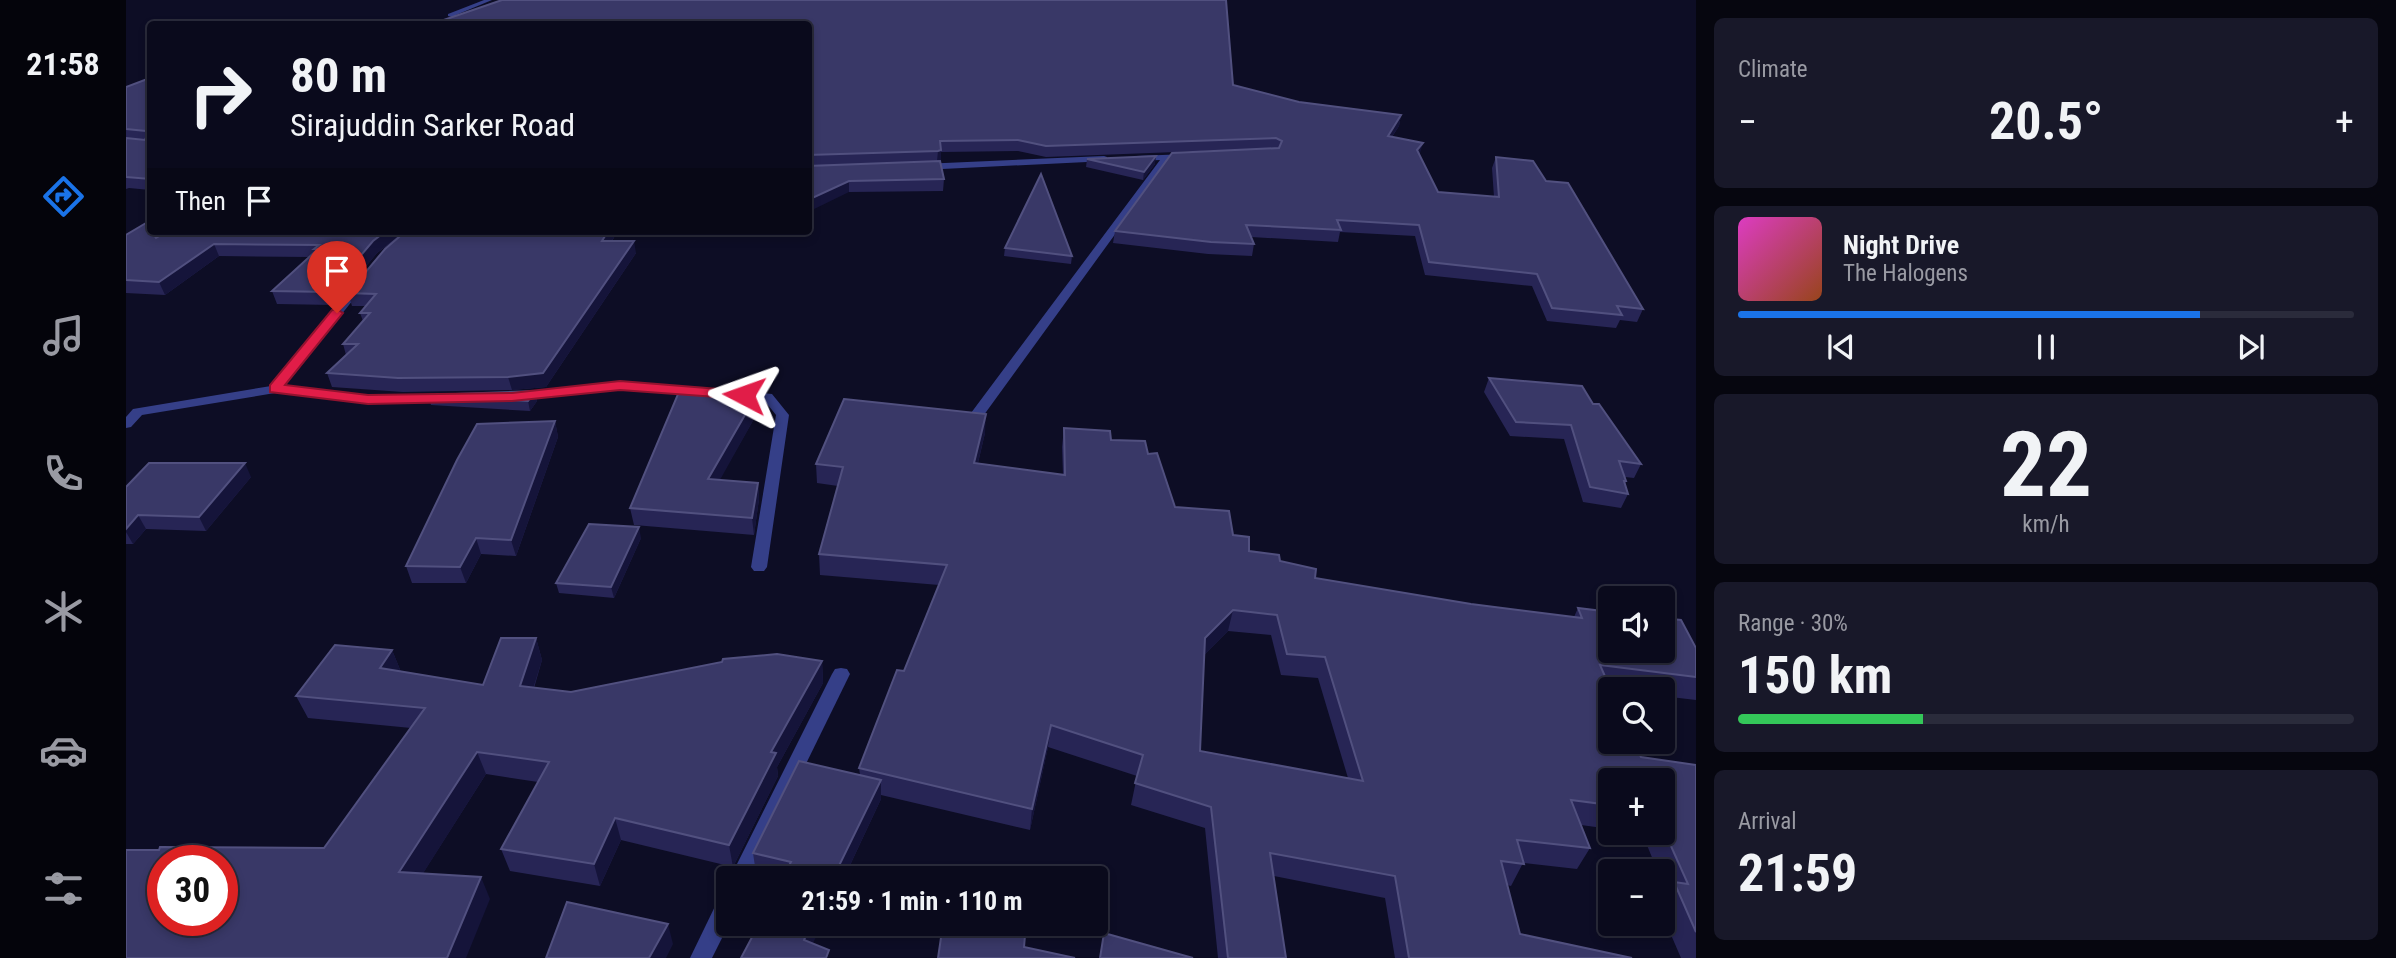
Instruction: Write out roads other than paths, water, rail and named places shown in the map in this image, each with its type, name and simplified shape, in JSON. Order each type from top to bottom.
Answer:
[{"type":"street","points":[[456,21],[460,18],[450,15],[489,0]]},
{"type":"street","points":[[976,416],[1167,157]]},
{"type":"street","points":[[1127,158],[1200,158]]},
{"type":"street","points":[[915,167],[1113,159]]},
{"type":"street","points":[[275,388],[366,277]]},
{"type":"street","points":[[499,397],[620,386],[768,397],[783,415],[759,567]]},
{"type":"street","points":[[126,424],[138,412],[275,388],[368,399],[459,398]]},
{"type":"street","points":[[746,866],[841,674]]},
{"type":"street","points":[[701,958],[716,927]]}]
